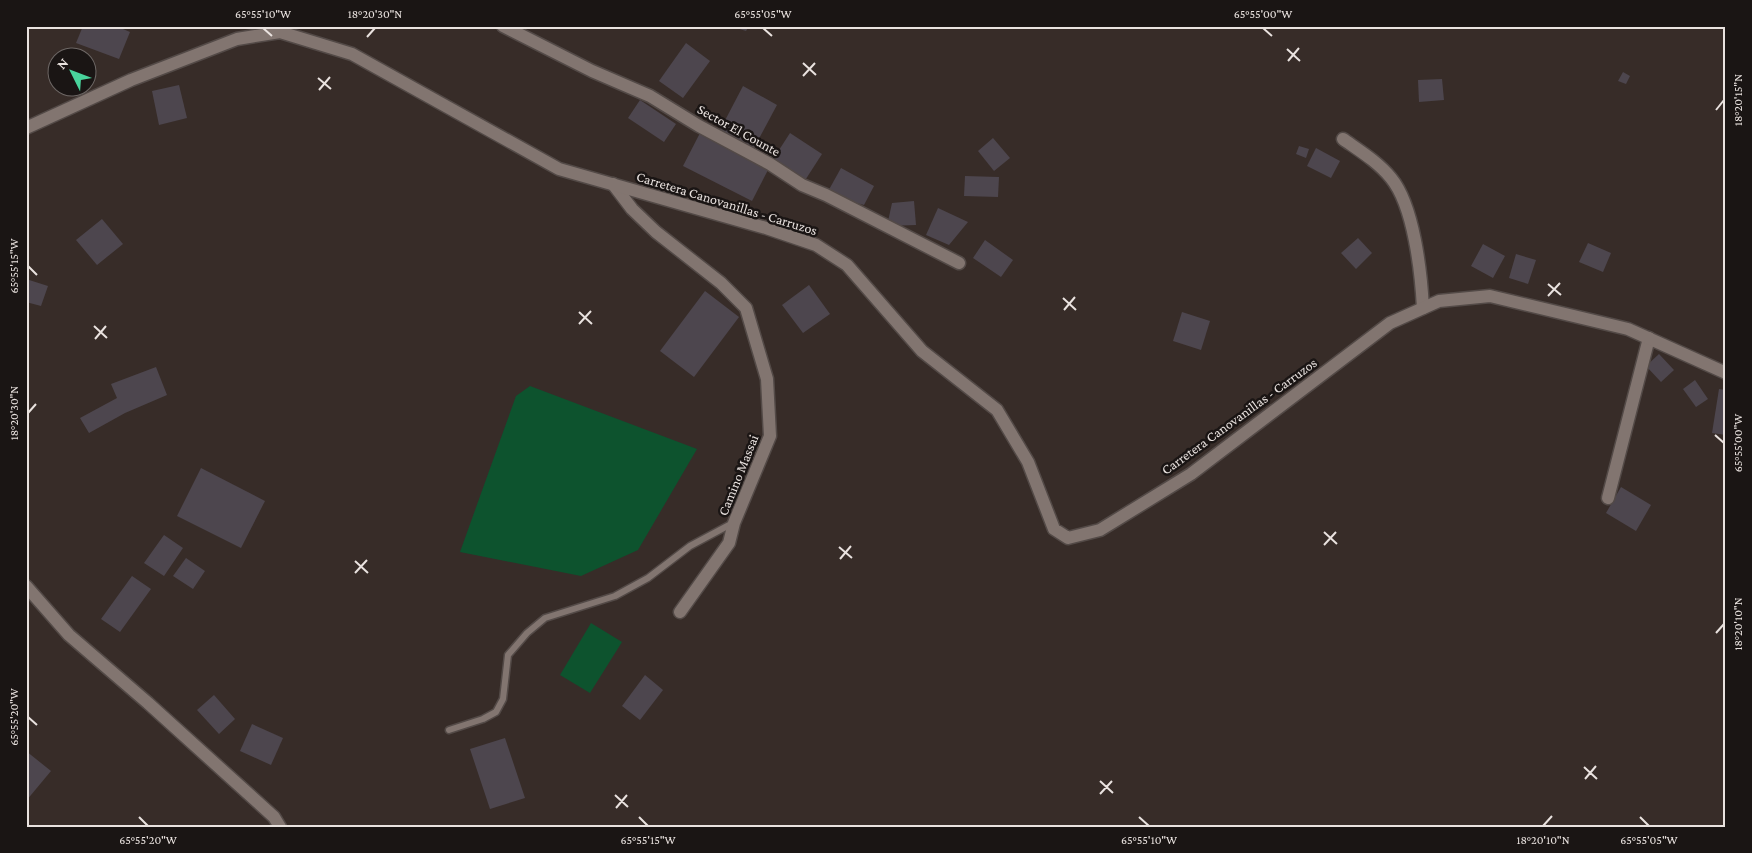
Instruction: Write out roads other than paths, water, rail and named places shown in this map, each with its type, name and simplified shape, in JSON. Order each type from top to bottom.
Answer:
[{"type":"street","name":"Sector El Counte","points":[[503,26],[592,71],[650,96],[699,126],[770,164],[802,185],[826,195],[959,263]]},
{"type":"street","name":"Carretera Canovanillas - Carruzos","points":[[26,128],[130,80],[237,39],[278,29],[352,54],[559,169],[766,228],[816,245],[847,265],[922,351],[997,410],[1028,462],[1054,528],[1068,538],[1100,530],[1191,474],[1390,323],[1439,301],[1490,296],[1628,329],[1726,373]]},
{"type":"street","points":[[1343,139],[1369,157],[1391,178],[1399,190],[1414,238],[1421,277],[1423,308]]},
{"type":"street","name":"Camino Massai","points":[[613,184],[632,209],[656,232],[721,283],[746,308],[767,379],[770,436],[734,523],[729,543],[680,612]]},
{"type":"street","points":[[1608,498],[1649,338]]},
{"type":"street","points":[[26,586],[69,635],[274,817],[280,827]]},
{"type":"lane","points":[[449,730],[483,719],[496,712],[504,699],[508,655],[527,633],[545,618],[615,596],[648,578],[690,546],[734,523]]}]
